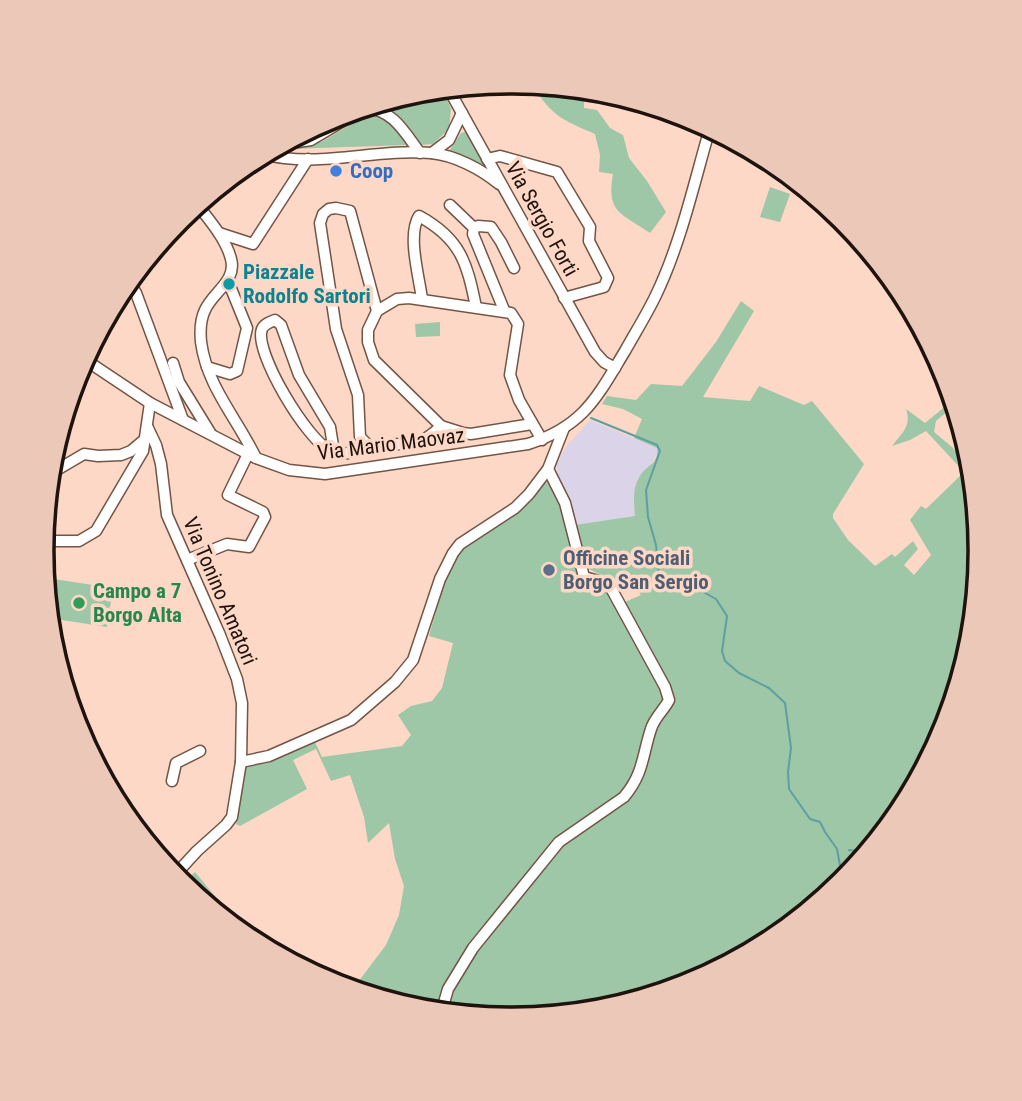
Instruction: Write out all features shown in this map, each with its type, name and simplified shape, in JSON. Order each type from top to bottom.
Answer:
[{"type":"street","name":"Via Sergio Forti","points":[[453,98],[595,352],[604,362],[615,368]]},
{"type":"street","points":[[385,112],[420,153]]},
{"type":"street","points":[[432,153],[449,140],[462,113]]},
{"type":"street","name":"Via Mario Maovaz","points":[[94,365],[150,403],[252,456],[289,470],[325,474],[542,440],[577,419],[596,399],[615,368],[662,281],[674,250],[707,138]]},
{"type":"street","points":[[280,157],[308,159],[432,153],[481,171],[504,189]]},
{"type":"street","name":"Via Sergio Forti","points":[[487,159],[500,156],[557,172],[590,227],[589,241],[608,278],[604,288],[564,298]]},
{"type":"street","points":[[219,233],[253,244],[308,159]]},
{"type":"street","points":[[450,205],[474,228]]},
{"type":"street","points":[[369,446],[360,437],[358,395],[336,329],[320,223],[323,214],[329,209],[344,208],[350,211],[377,311]]},
{"type":"street","points":[[187,560],[227,544],[249,547],[265,517],[263,512],[228,495],[252,456],[219,397],[206,367],[201,340],[205,310],[228,281],[232,264],[219,233],[204,213]]},
{"type":"street","points":[[422,299],[413,234],[419,216],[456,244],[476,307]]},
{"type":"street","points":[[474,228],[491,227],[514,268]]},
{"type":"street","points":[[474,228],[473,234],[504,310]]},
{"type":"street","points":[[461,256],[480,251]]},
{"type":"street","points":[[206,367],[230,374],[237,371],[247,328],[228,281]]},
{"type":"street","points":[[135,291],[183,420]]},
{"type":"street","points":[[532,424],[471,434],[441,426],[374,360],[368,342],[368,330],[377,311],[397,299],[422,299],[511,313],[518,324],[510,375],[516,394],[542,440]]},
{"type":"street","points":[[334,452],[330,427],[299,375],[282,325],[275,320],[263,326],[261,336],[275,377],[309,433],[317,442],[334,452],[346,454],[369,446],[417,443],[425,440],[441,426]]},
{"type":"street","points":[[173,363],[179,382],[211,435]]},
{"type":"street","points":[[54,541],[79,541],[96,531],[143,451],[150,403]]},
{"type":"street","name":"Via Tonino Amatori","points":[[147,426],[161,464],[167,515],[220,635],[237,679],[242,703],[241,762],[232,817],[182,867]]},
{"type":"street","points":[[241,762],[270,756],[351,720],[395,682],[413,660],[440,579],[453,553],[460,544],[515,508],[534,488],[548,469],[564,428]]},
{"type":"street","points":[[62,467],[83,454],[121,455],[131,451],[144,440]]},
{"type":"street","points":[[444,1002],[448,989],[473,948],[559,842],[624,797],[631,788],[643,764],[651,727],[669,700],[665,687],[612,590],[607,583],[584,577],[565,503],[548,469]]},
{"type":"street","points":[[173,781],[176,763],[201,751]]},
{"type":"shaded area","points":[[590,420],[657,448],[657,454],[634,494],[635,517],[575,525],[556,465],[566,447]]},
{"type":"green space","points":[[539,95],[584,100],[584,108],[597,110],[610,128],[623,135],[629,158],[666,212],[650,233],[624,216],[614,205],[611,187],[613,174],[599,172],[600,155],[595,134],[559,116]]},
{"type":"green space","points":[[447,99],[451,109],[449,129],[433,144],[421,145],[392,112],[393,109]]},
{"type":"green space","points":[[374,115],[382,116],[408,145],[295,149],[321,142],[358,120]]},
{"type":"green space","points":[[461,133],[469,134],[485,165],[484,168],[449,151]]},
{"type":"green space","points":[[770,187],[790,194],[780,222],[760,217]]},
{"type":"green space","points":[[741,301],[754,311],[703,397],[750,401],[759,386],[804,405],[812,401],[864,464],[833,518],[848,540],[875,566],[892,554],[895,557],[913,541],[918,549],[904,565],[914,575],[931,555],[910,520],[921,506],[926,509],[961,475],[968,550],[964,610],[952,669],[933,725],[907,779],[854,852],[789,913],[739,946],[658,983],[600,998],[511,1007],[446,1002],[480,943],[563,843],[632,794],[643,779],[656,727],[672,705],[670,690],[625,602],[641,595],[627,577],[611,580],[587,568],[575,525],[635,516],[634,496],[637,481],[657,454],[657,448],[634,438],[642,419],[623,409],[602,404],[607,396],[636,400],[651,384],[682,386],[716,342]]},
{"type":"green space","points":[[440,322],[440,336],[416,337],[415,324]]},
{"type":"green space","points":[[945,407],[946,412],[936,421],[934,432],[957,453],[960,468],[926,431],[892,446],[907,425],[906,409],[925,423]]},
{"type":"green space","points":[[545,481],[561,501],[570,527],[580,581],[605,590],[663,689],[664,701],[641,760],[623,793],[560,837],[448,982],[440,1001],[364,983],[359,981],[386,945],[399,915],[404,886],[395,859],[389,823],[368,843],[364,817],[350,775],[331,781],[316,749],[293,760],[307,789],[240,826],[236,824],[245,766],[314,740],[322,757],[402,746],[411,735],[398,715],[411,706],[432,701],[442,688],[453,643],[429,636],[453,563],[466,546],[493,529],[533,495]]},
{"type":"green space","name":"Campo a 7 Borgo Alta","points":[[55,579],[113,588],[107,627],[60,620]]},
{"type":"green space","points":[[195,872],[219,902],[210,894],[191,876]]},
{"type":"waterway","points":[[591,418],[657,445],[660,451],[646,490],[660,586],[666,590],[689,587],[698,589],[716,599],[727,616],[722,651],[725,661],[739,673],[769,688],[785,703],[791,748],[789,789],[810,819],[820,822],[837,849],[840,867]]},
{"type":"waterway","points":[[849,850],[855,851]]},
{"type":"place","name":"Coop","points":[[336,171]]},
{"type":"place","name":"Piazzale Rodolfo Sartori","points":[[229,284]]},
{"type":"place","name":"Officine Sociali Borgo San Sergio","points":[[549,570]]},
{"type":"place","name":"Campo a 7 Borgo Alta","points":[[79,603]]}]
